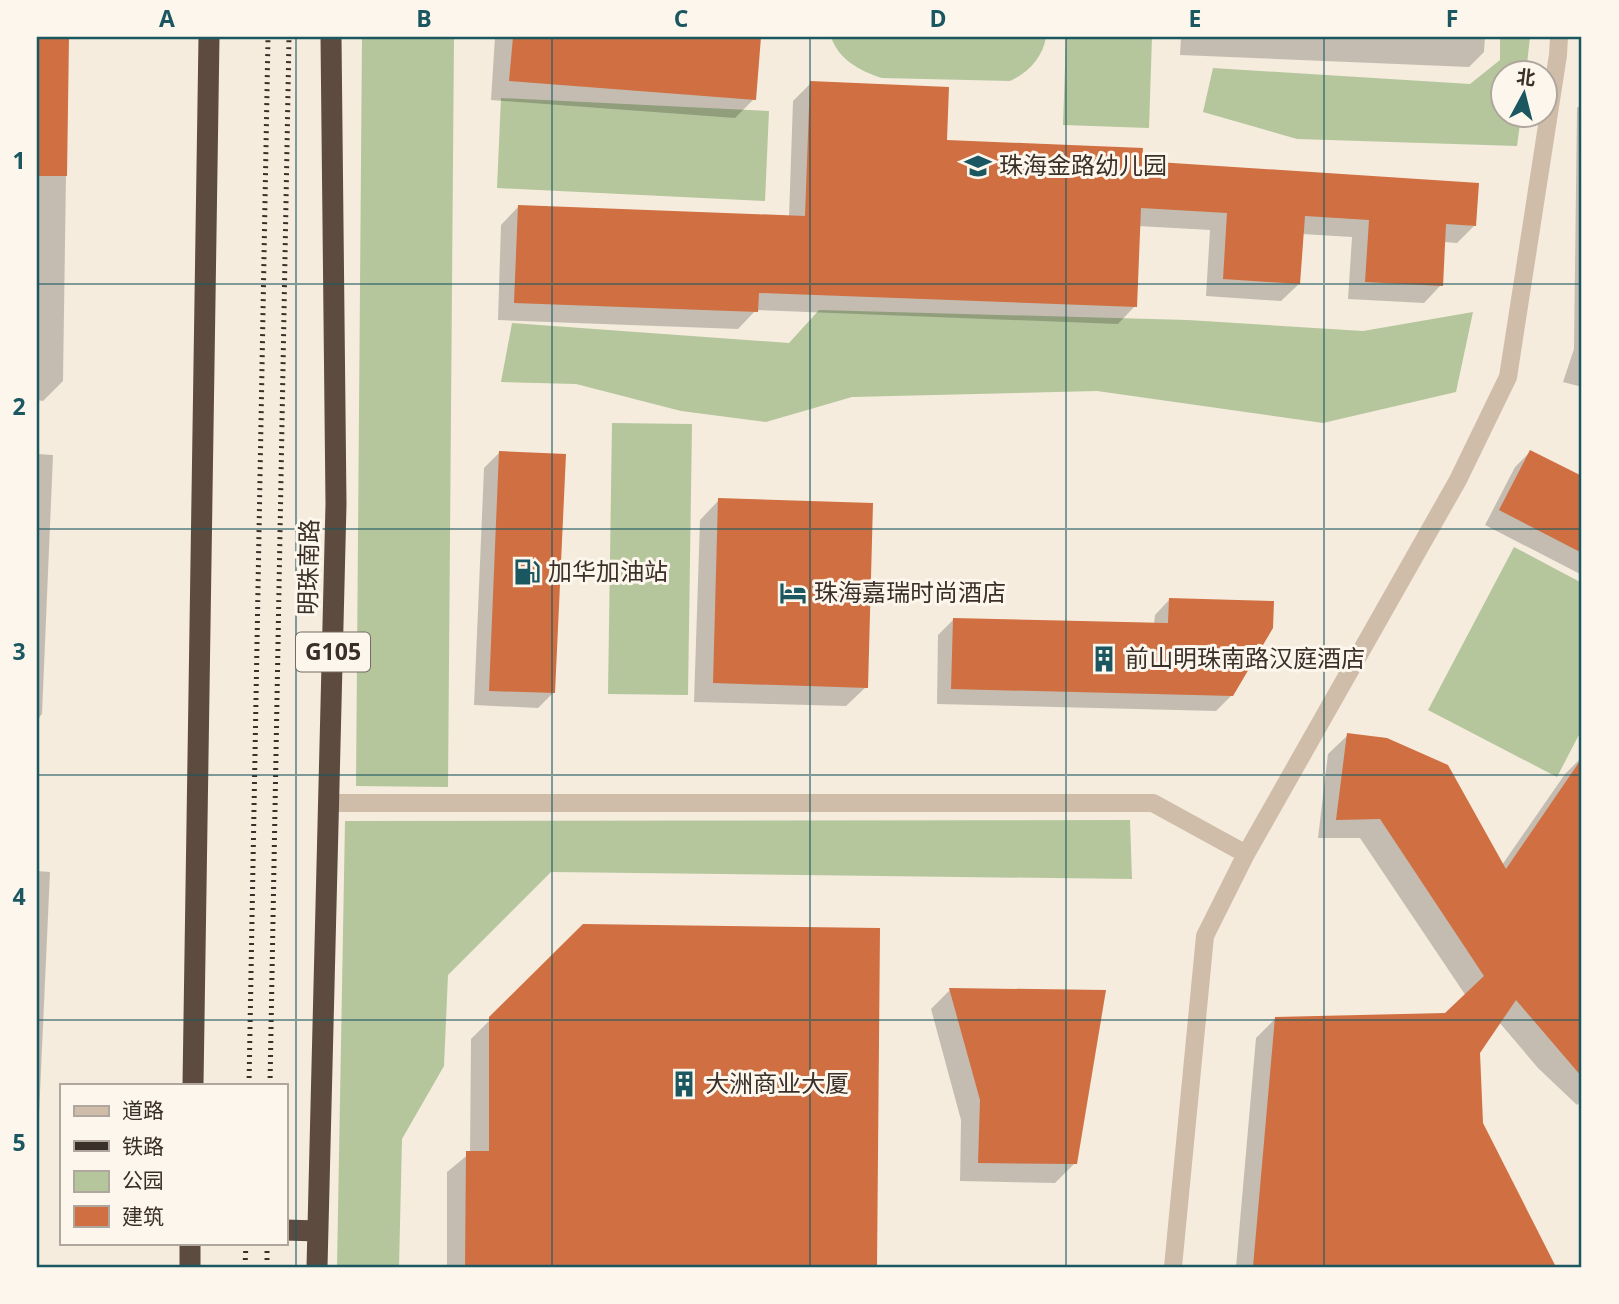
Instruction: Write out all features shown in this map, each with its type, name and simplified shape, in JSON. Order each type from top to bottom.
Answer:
[{"type":"highway","points":[[193,1084],[209,37]]},
{"type":"highway","name":"明珠南路","points":[[317,1267],[336,504],[331,37]]},
{"type":"highway","points":[[287,1230],[318,1231]]},
{"type":"highway","points":[[190,1244],[190,1267]]},
{"type":"street","points":[[1173,1267],[1205,936],[1246,854],[1458,480],[1508,377],[1559,37]]},
{"type":"street","points":[[330,803],[1153,803],[1246,854]]},
{"type":"green space","points":[[362,37],[454,37],[448,787],[356,786]]},
{"type":"green space","points":[[831,37],[1046,37],[1034,64],[1010,81],[882,78],[851,64],[839,52]]},
{"type":"green space","points":[[1066,37],[1152,37],[1149,128],[1063,125]]},
{"type":"green space","points":[[1500,37],[1530,37],[1527,60],[1500,60]]},
{"type":"green space","points":[[1213,68],[1470,84],[1490,68],[1490,130],[1519,130],[1517,146],[1297,139],[1203,112]]},
{"type":"green space","points":[[501,98],[769,111],[765,201],[497,188]]},
{"type":"green space","points":[[819,310],[1188,320],[1363,331],[1473,312],[1456,392],[1323,423],[1097,391],[852,397],[766,422],[681,411],[576,384],[501,382],[512,323],[789,343]]},
{"type":"green space","points":[[612,423],[692,424],[688,695],[608,694]]},
{"type":"green space","points":[[1514,547],[1582,583],[1582,729],[1557,777],[1428,710]]},
{"type":"green space","points":[[1130,820],[1132,879],[551,872],[448,975],[444,1066],[402,1139],[399,1267],[337,1267],[345,821]]},
{"type":"building","points":[[37,37],[69,37],[67,176],[37,176]]},
{"type":"building","points":[[513,37],[761,37],[756,100],[509,81]]},
{"type":"building","points":[[810,81],[949,87],[947,140],[1143,148],[1142,161],[1479,183],[1476,226],[1446,224],[1443,286],[1365,282],[1369,220],[1305,216],[1300,284],[1223,279],[1227,213],[1141,208],[1137,307],[759,293],[758,312],[514,303],[518,205],[805,216]]},
{"type":"building","points":[[1530,450],[1582,476],[1582,553],[1499,510]]},
{"type":"building","name":"加华加油站","points":[[499,451],[566,454],[555,693],[489,691]]},
{"type":"building","name":"珠海嘉瑞时尚酒店","points":[[718,498],[873,503],[868,688],[713,683]]},
{"type":"building","name":"前山明珠南路汉庭酒店","points":[[1169,598],[1274,601],[1273,628],[1233,696],[951,689],[953,618],[1168,623]]},
{"type":"building","points":[[1347,733],[1387,738],[1448,765],[1506,869],[1582,758],[1582,1077],[1516,1000],[1480,1053],[1483,1123],[1556,1267],[1253,1267],[1275,1017],[1445,1013],[1484,976],[1380,819],[1336,820]]},
{"type":"building","name":"大洲商业大厦","points":[[583,924],[880,928],[877,1267],[465,1267],[466,1151],[489,1151],[489,1017]]},
{"type":"building","points":[[949,988],[1106,990],[1077,1164],[978,1163],[980,1100]]},
{"type":"railway","points":[[249,1084],[268,37]]},
{"type":"railway","points":[[270,1084],[289,37]]},
{"type":"railway","points":[[245,1267],[246,1244]]},
{"type":"railway","points":[[267,1244],[267,1267]]},
{"type":"place","name":"珠海金路幼儿园","points":[[978,166]]},
{"type":"place","name":"加华加油站","points":[[527,572]]},
{"type":"place","name":"珠海嘉瑞时尚酒店","points":[[793,593]]},
{"type":"place","name":"前山明珠南路汉庭酒店","points":[[1104,659]]},
{"type":"place","name":"大洲商业大厦","points":[[684,1084]]}]
